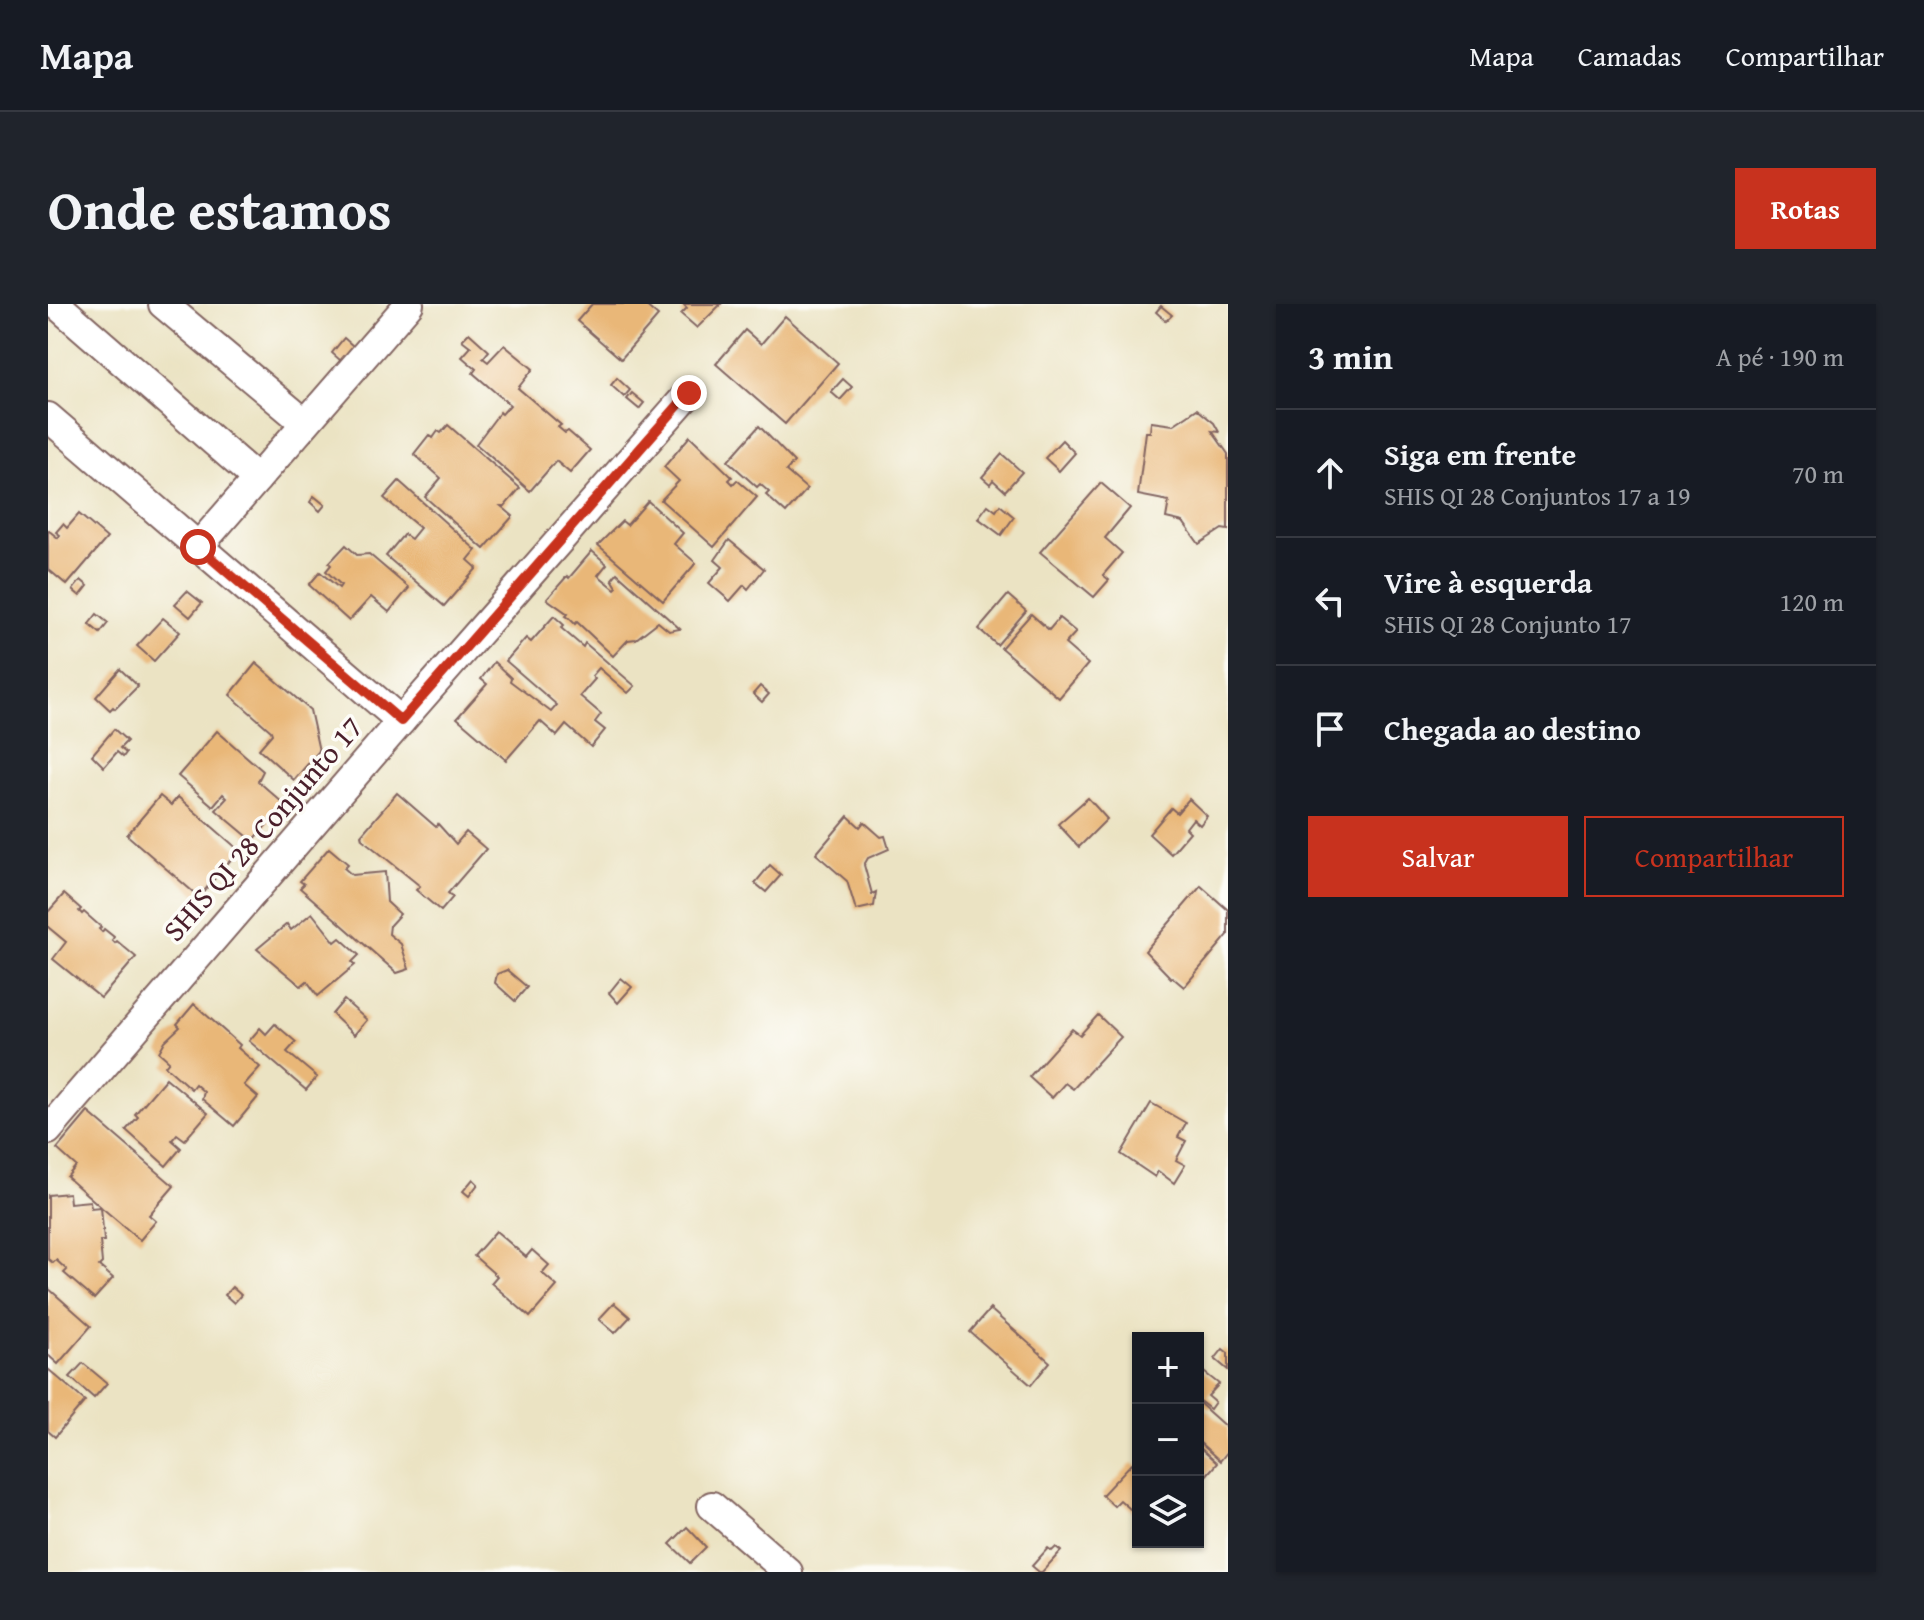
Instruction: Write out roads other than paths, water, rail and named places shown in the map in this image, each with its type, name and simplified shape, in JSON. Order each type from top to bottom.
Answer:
[{"type":"street","points":[[56,304],[257,479]]},
{"type":"street","points":[[163,304],[305,423]]},
{"type":"street","points":[[198,547],[409,304]]},
{"type":"street","name":"SHIS QI 28 Conjunto 17","points":[[48,1130],[689,393]]},
{"type":"street","points":[[48,417],[401,721]]},
{"type":"street","points":[[712,1506],[788,1572]]}]
